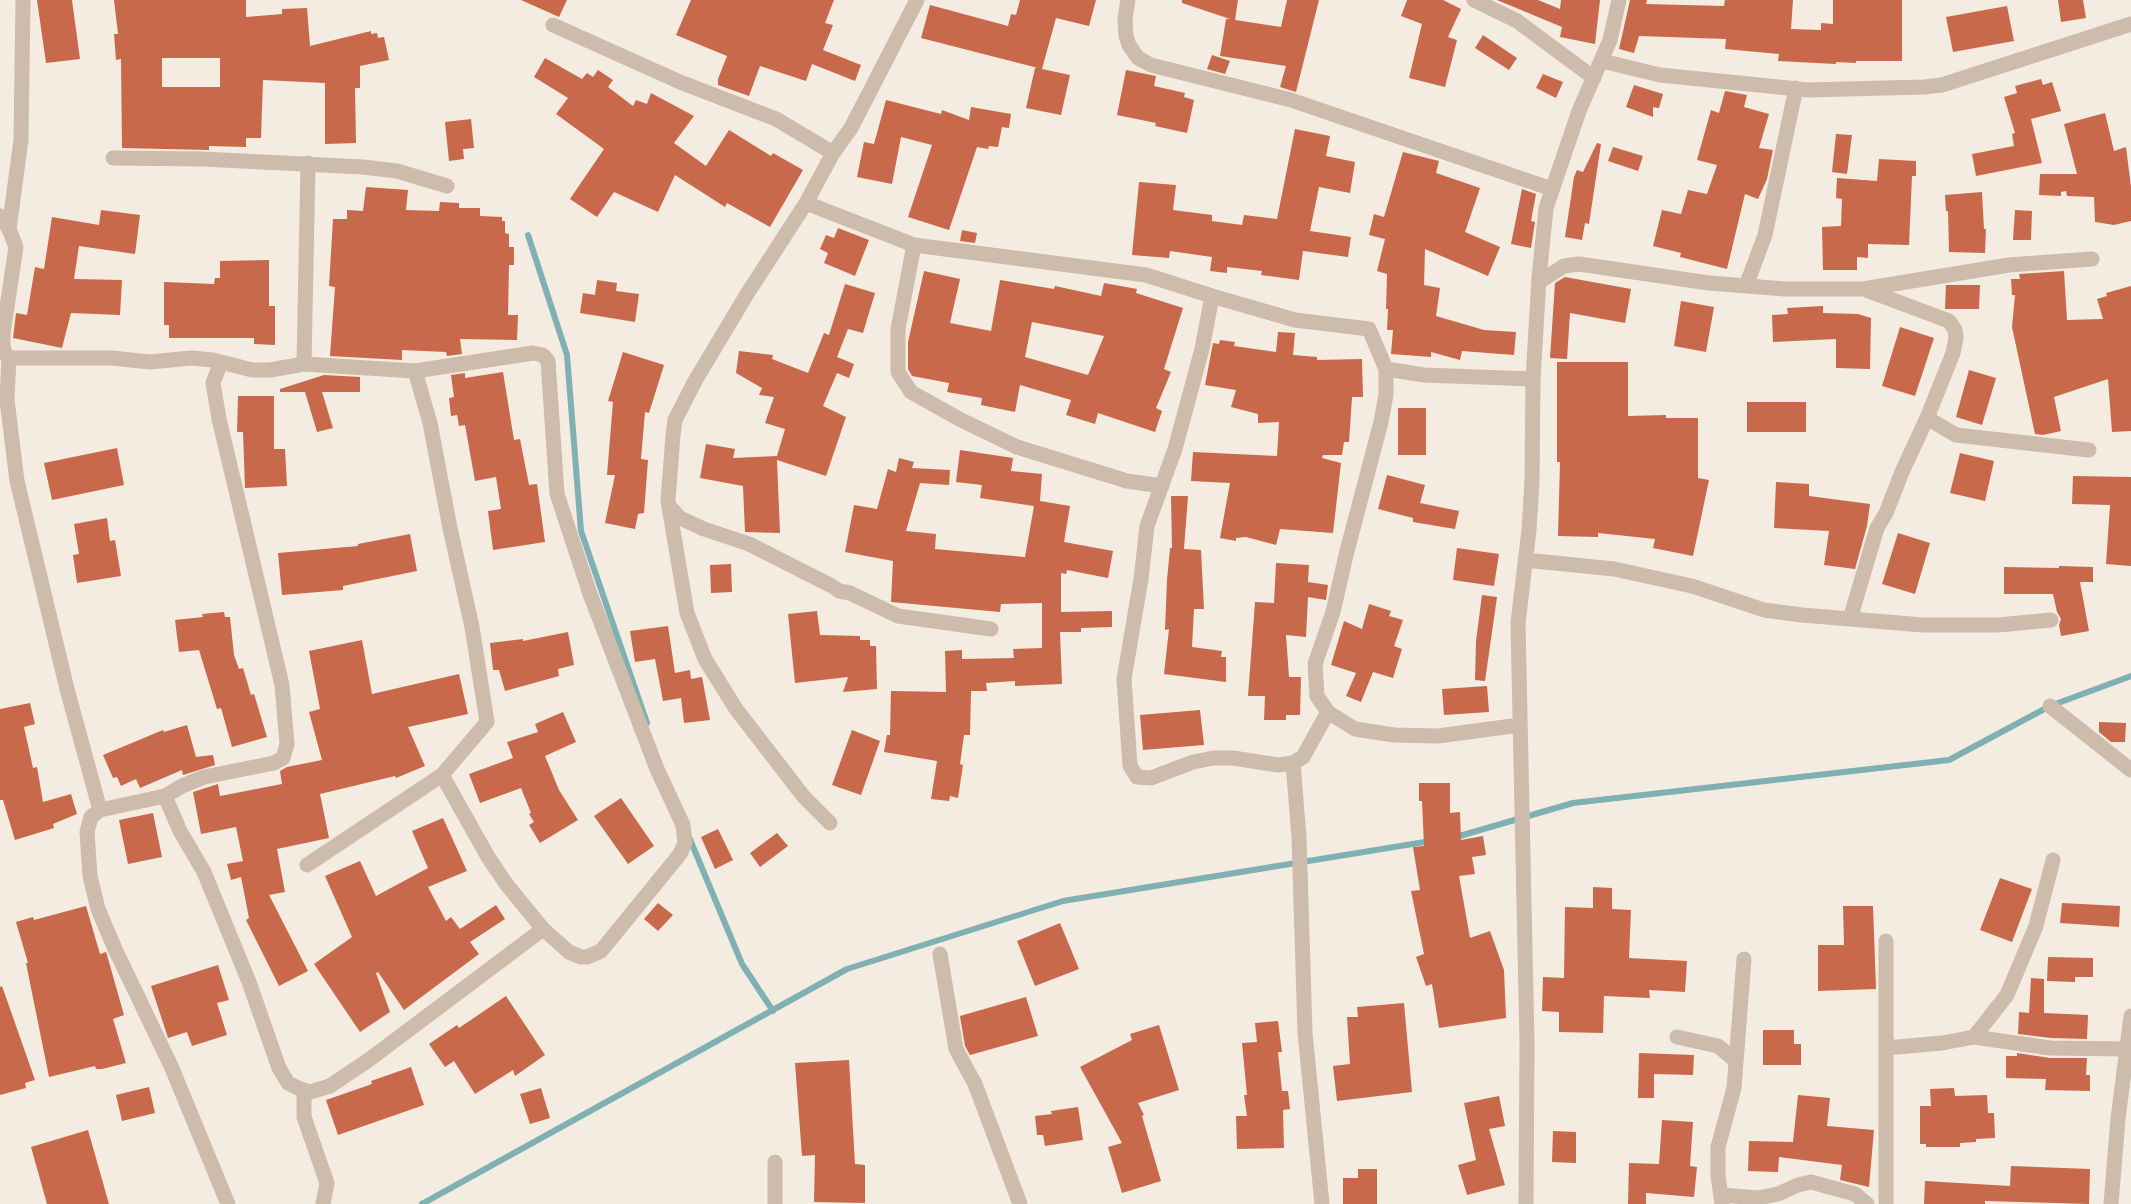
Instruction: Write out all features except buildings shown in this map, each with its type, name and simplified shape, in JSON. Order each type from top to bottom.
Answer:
[{"type":"street","points":[[9,229],[21,140],[23,0]]},
{"type":"street","points":[[830,823],[804,796],[736,709],[705,659],[687,613],[669,506],[673,435],[675,420],[680,409],[736,310],[806,203],[833,153],[851,128],[916,0]]},
{"type":"street","points":[[1128,0],[1125,18],[1129,45],[1138,58],[1151,65],[1291,100],[1552,189]]},
{"type":"street","points":[[1474,0],[1517,21],[1594,78]]},
{"type":"street","points":[[1526,1204],[1527,1043],[1518,623],[1532,481],[1533,379],[1539,282],[1546,208],[1579,111],[1610,40],[1619,0]]},
{"type":"street","points":[[1602,61],[1660,75],[1796,88],[1924,87],[1942,85],[2131,24]]},
{"type":"street","points":[[553,25],[680,82],[776,119],[833,153]]},
{"type":"street","points":[[1746,286],[1765,235],[1796,88]]},
{"type":"street","points":[[113,158],[202,159],[363,166],[397,171],[447,186]]},
{"type":"street","points":[[304,364],[308,163]]},
{"type":"street","points":[[806,203],[914,245],[1146,275],[1295,320],[1369,329],[1386,369],[1386,395],[1334,612],[1316,664],[1317,696],[1328,712],[1355,729],[1394,735],[1438,736],[1520,725]]},
{"type":"street","points":[[0,216],[9,229],[16,248],[3,345],[9,358],[7,400],[17,481],[67,689],[100,810]]},
{"type":"street","points":[[914,245],[898,329],[898,372],[911,392],[961,420],[1017,447],[1127,481],[1162,486]]},
{"type":"street","points":[[1539,282],[1564,266],[1579,264],[1692,281],[1746,286],[1785,289],[1863,289],[2009,265],[2092,259]]},
{"type":"street","points":[[1850,619],[1877,528],[1886,513],[1953,353],[1955,330],[1949,321],[1938,315],[1863,289]]},
{"type":"street","points":[[1212,296],[1199,360],[1175,449],[1148,526],[1124,679],[1130,766],[1137,777],[1151,778],[1193,762],[1214,758],[1233,758],[1278,765],[1293,764],[1303,758],[1328,712]]},
{"type":"street","points":[[9,358],[112,358],[150,362],[191,358],[221,362],[252,370],[270,370],[304,364],[415,371],[533,352],[543,355],[548,361],[557,494],[590,594],[657,769],[683,825],[685,843],[680,854],[601,951],[587,957],[576,956],[543,928],[507,885],[488,857],[442,775]]},
{"type":"street","points":[[221,362],[213,383],[219,419],[282,686],[287,744],[284,758],[274,763],[204,777],[165,796],[100,810],[91,818],[87,832],[90,876],[98,909],[115,950],[171,1066],[228,1204]]},
{"type":"street","points":[[1386,369],[1424,375],[1533,379]]},
{"type":"street","points":[[307,865],[442,775],[487,722],[472,627],[430,423],[415,371]]},
{"type":"street","points":[[1927,418],[1956,435],[2089,450]]},
{"type":"street","points":[[669,506],[673,512],[688,521],[749,544],[838,591],[850,593],[898,616],[991,629]]},
{"type":"street","points":[[1526,560],[1614,569],[1692,586],[1764,610],[1923,626],[1998,625],[2051,620]]},
{"type":"street","points":[[2050,706],[2131,770]]},
{"type":"street","points":[[1293,764],[1299,837],[1305,1033],[1322,1204]]},
{"type":"street","points":[[165,796],[180,831],[204,872],[249,982],[279,1068],[288,1083],[304,1090],[310,1092],[330,1086],[370,1059],[543,928]]},
{"type":"street","points":[[1974,1037],[2007,995],[2036,926],[2053,860]]},
{"type":"street","points":[[1886,941],[1886,1204]]},
{"type":"street","points":[[940,954],[956,1049],[975,1084],[1020,1204]]},
{"type":"street","points":[[1744,959],[1734,1088],[1718,1147],[1718,1176],[1722,1200],[1758,1198],[1778,1194],[1811,1182],[1855,1194],[1867,1204]]},
{"type":"street","points":[[2111,1204],[2118,1119],[2131,1016]]},
{"type":"street","points":[[1677,1037],[1718,1046],[1736,1061]]},
{"type":"street","points":[[1886,1048],[1942,1043],[1974,1037],[2050,1048],[2127,1049]]},
{"type":"street","points":[[304,1090],[304,1117],[327,1183],[323,1204]]},
{"type":"street","points":[[775,1162],[775,1204]]},
{"type":"waterway","points":[[528,235],[567,355],[581,531],[647,723]]},
{"type":"waterway","points":[[1456,837],[1573,803],[1949,760],[2050,706],[2131,676]]},
{"type":"waterway","points":[[689,837],[742,964],[773,1011]]},
{"type":"waterway","points":[[422,1204],[847,969],[1063,901],[1431,841]]}]
